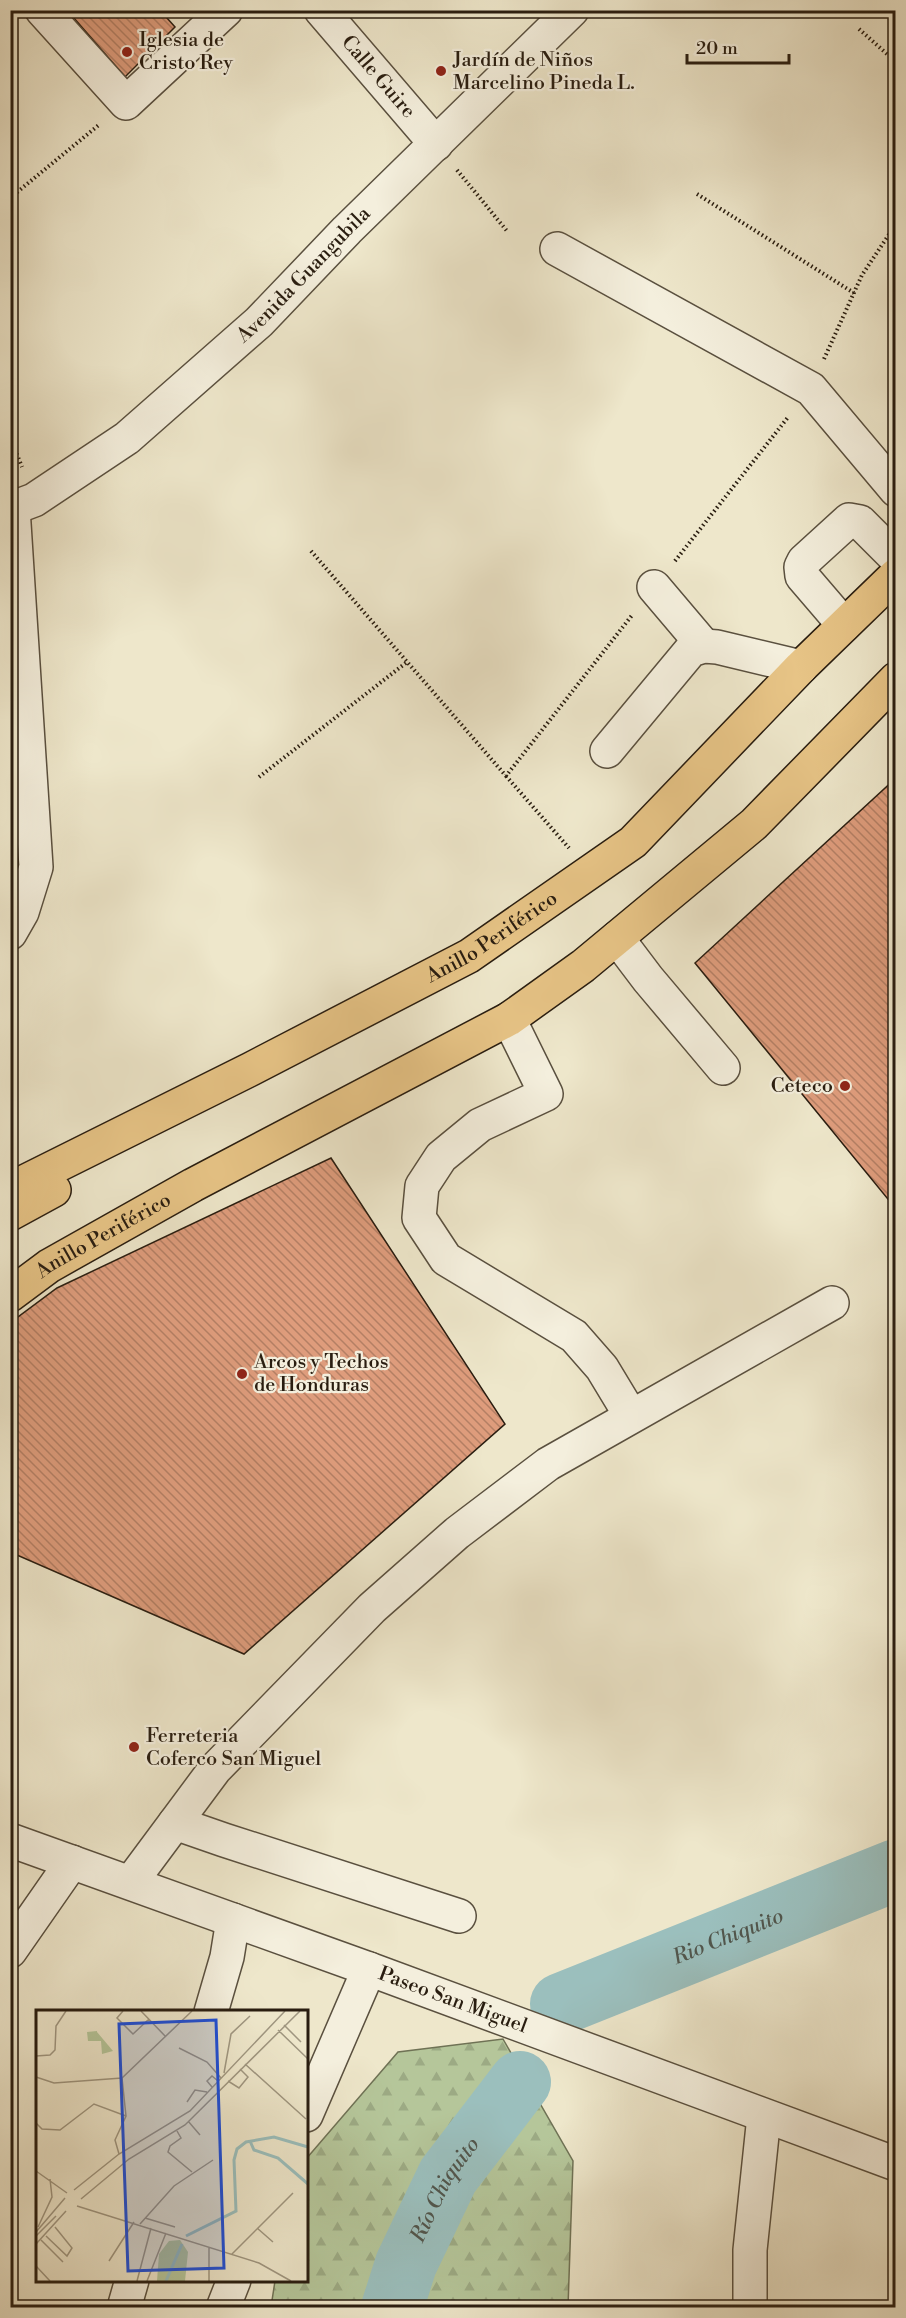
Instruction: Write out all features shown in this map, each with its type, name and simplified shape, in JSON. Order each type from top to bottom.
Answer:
[{"type":"highway","name":"Anillo Periférico","points":[[10,1189],[469,956],[633,842],[801,668],[896,575]]},
{"type":"highway","name":"Anillo Periférico","points":[[10,1295],[49,1266],[182,1191],[509,1019],[583,966],[754,824],[896,679]]},
{"type":"highway","points":[[10,1214],[101,1165],[420,1003],[448,980],[469,956]]},
{"type":"highway","points":[[10,1267],[76,1228],[407,1051],[543,982],[583,966]]},
{"type":"street","points":[[42,10],[126,103],[226,10]]},
{"type":"street","name":"Calle Guire","points":[[321,10],[436,144]]},
{"type":"street","name":"Avenida Guangubila","points":[[12,508],[34,500],[127,438],[258,322],[572,10]]},
{"type":"street","points":[[557,249],[811,389],[896,490]]},
{"type":"street","points":[[10,933],[22,912],[23,863],[12,508]]},
{"type":"street","points":[[844,625],[802,576],[801,567],[804,561],[849,520],[860,522],[896,558]]},
{"type":"street","points":[[654,587],[704,645]]},
{"type":"street","points":[[607,751],[690,650],[704,645],[717,646],[801,668]]},
{"type":"street","points":[[617,938],[648,979],[723,1068]]},
{"type":"street","points":[[509,1019],[546,1094],[480,1125],[441,1157],[422,1186],[419,1218],[446,1259],[574,1336],[602,1368],[631,1416]]},
{"type":"street","points":[[131,1882],[215,1769],[372,1608],[457,1533],[548,1464],[832,1303]]},
{"type":"street","points":[[175,1822],[459,1916]]},
{"type":"street","name":"Paseo San Miguel","points":[[10,1839],[896,2164]]},
{"type":"street","points":[[10,1951],[72,1862]]},
{"type":"street","points":[[212,2010],[227,1957],[233,1920]]},
{"type":"street","points":[[308,2110],[369,1969]]},
{"type":"street","points":[[750,2307],[750,2250],[764,2116]]},
{"type":"street","points":[[124,2307],[131,2282]]},
{"type":"street","points":[[223,2307],[233,2282]]},
{"type":"path","points":[[859,29],[896,62]]},
{"type":"path","points":[[10,198],[126,103]]},
{"type":"path","points":[[436,144],[507,231]]},
{"type":"path","points":[[696,194],[854,293]]},
{"type":"path","points":[[506,776],[811,389],[862,275],[896,224]]},
{"type":"path","points":[[311,551],[590,872]]},
{"type":"path","points":[[259,777],[407,662]]},
{"type":"green space","points":[[503,2039],[573,2161],[568,2307],[271,2307],[275,2282],[308,2282],[308,2157],[398,2052]]},
{"type":"building","name":"Iglesia de Cristo Rey","points":[[67,10],[175,10],[167,18],[175,27],[125,77]]},
{"type":"building","name":"Ceteco","points":[[896,778],[896,1209],[695,963]]},
{"type":"building","name":"Arcos y Techos de Honduras","points":[[331,1158],[505,1424],[244,1654],[10,1552],[10,1323],[57,1288]]},
{"type":"waterway","name":"Rio Chiquito","points":[[561,2004],[896,1870]]},
{"type":"waterway","name":"Río Chiquito","points":[[392,2308],[406,2264],[448,2176],[520,2082]]},
{"type":"place","name":"Iglesia de Cristo Rey","points":[[127,52]]},
{"type":"place","name":"Jardín de Niños Marcelino Pineda L.","points":[[441,71]]},
{"type":"place","name":"Ceteco","points":[[845,1086]]},
{"type":"place","name":"Arcos y Techos de Honduras","points":[[242,1374]]},
{"type":"place","name":"Ferreteria Coferco San Miguel","points":[[134,1747]]}]
